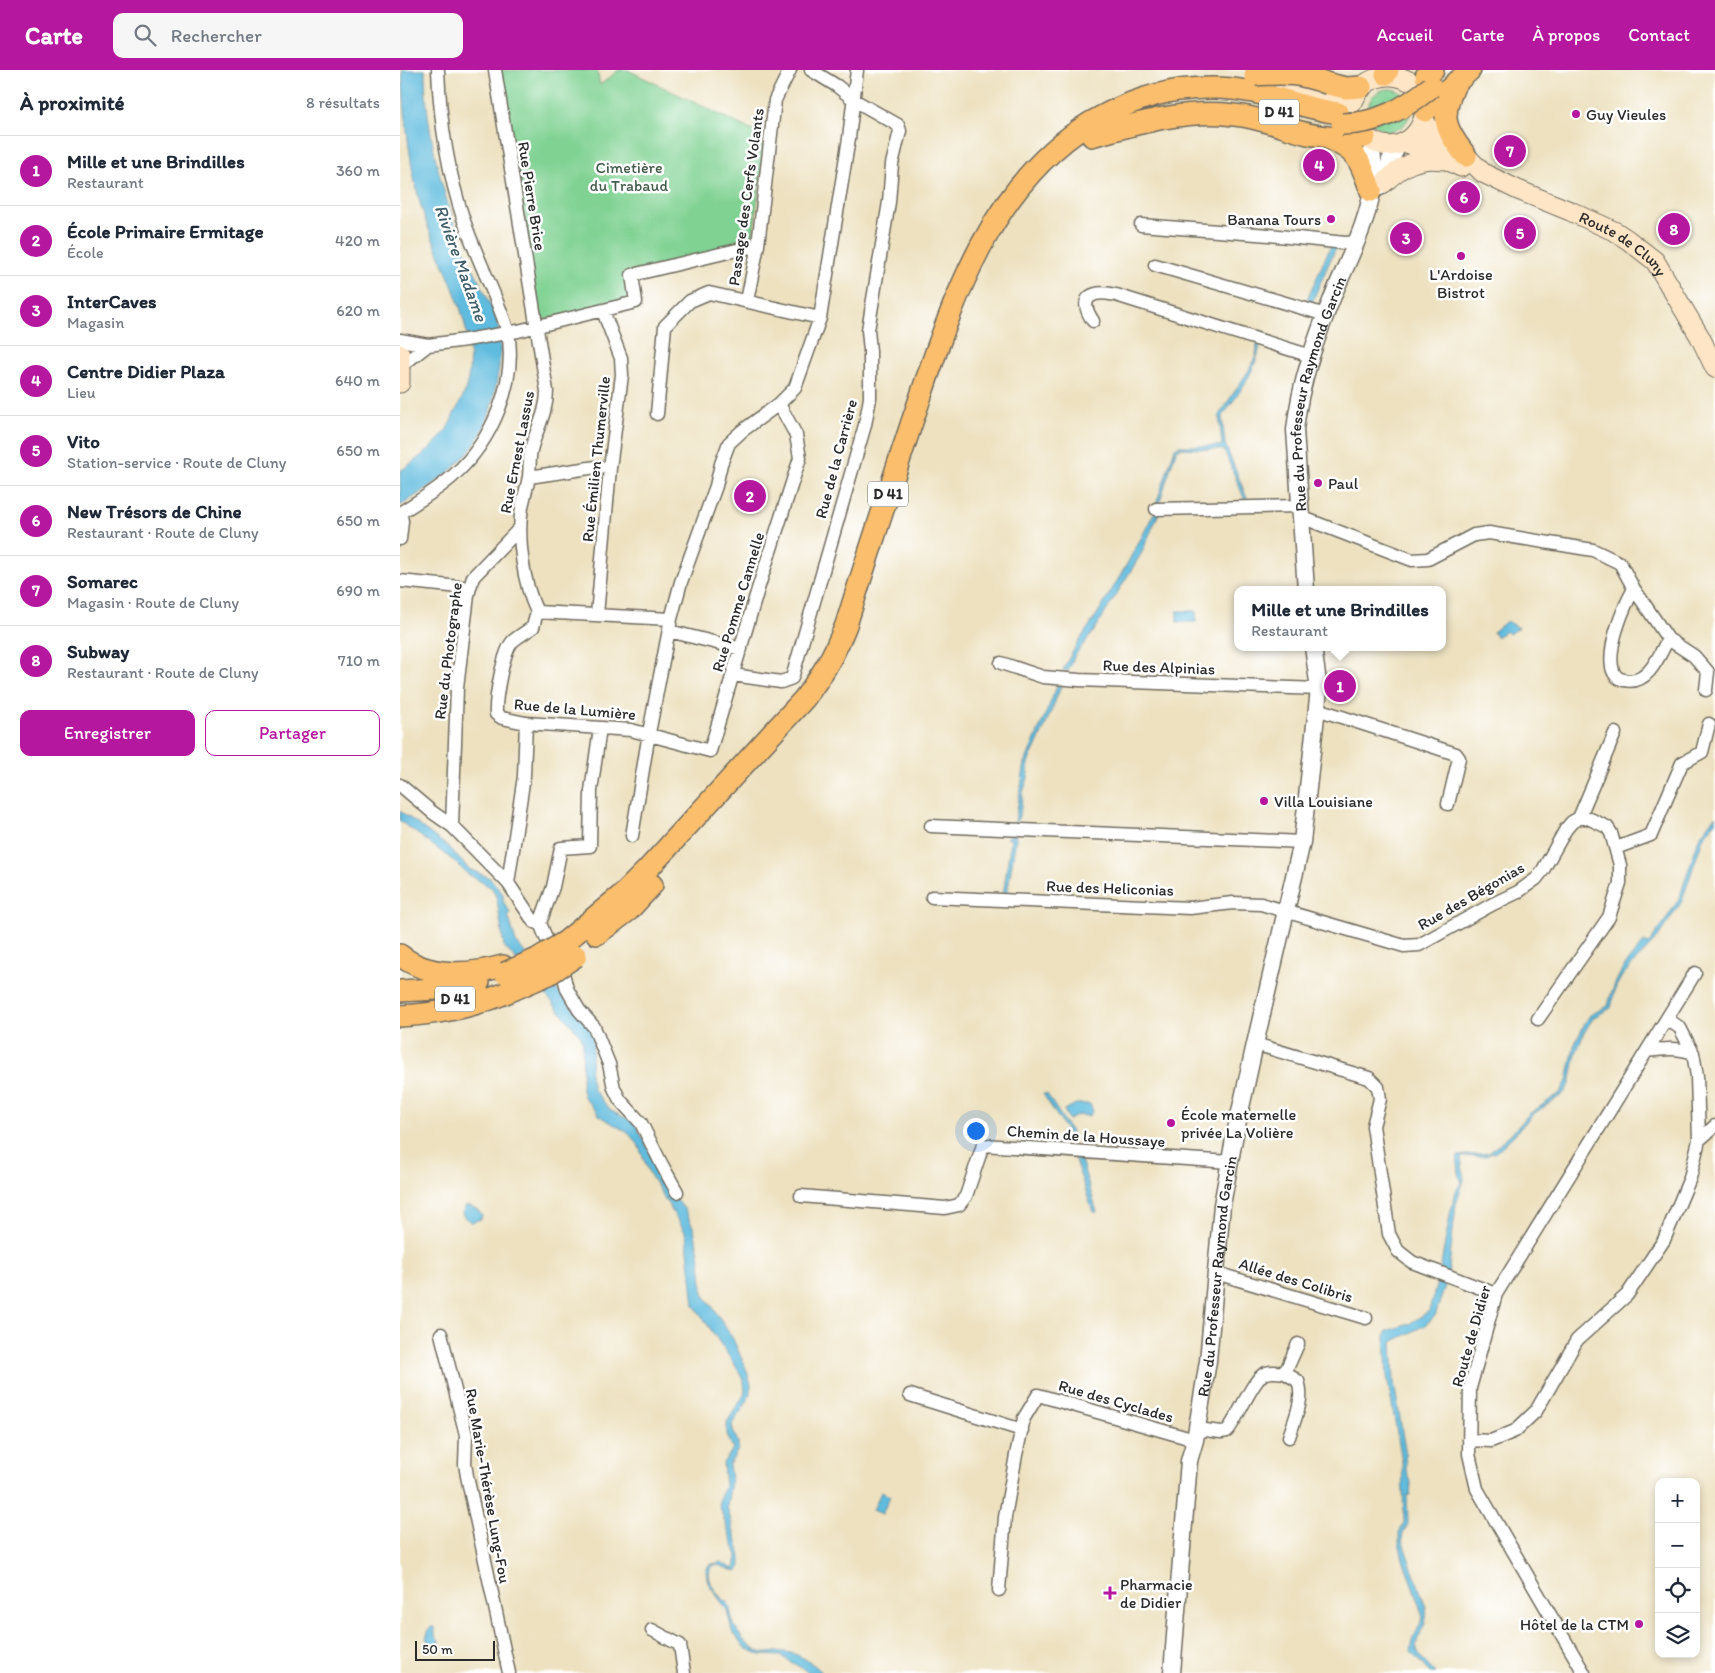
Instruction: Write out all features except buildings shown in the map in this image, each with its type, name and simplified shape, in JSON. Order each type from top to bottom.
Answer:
[{"type":"highway","points":[[1070,136],[1116,101],[1142,90],[1172,83],[1218,77],[1287,73],[1313,78],[1346,88],[1355,117],[1349,138],[1322,136],[1235,115],[1205,113],[1185,114],[1146,121],[1092,136]]},
{"type":"highway","name":"D 41","points":[[1355,117],[1357,111],[1382,105],[1459,74]]},
{"type":"highway","points":[[1458,159],[1446,124],[1445,110],[1459,74]]},
{"type":"highway","name":"D 41","points":[[400,1003],[467,997],[507,979],[546,967],[564,945],[604,911],[646,871],[804,700],[835,652],[846,625],[945,324],[979,246],[1011,198],[1034,168],[1070,136],[1109,112],[1148,96],[1179,90],[1216,88],[1254,92],[1321,111],[1355,117]]},
{"type":"highway","name":"D 41","points":[[564,945],[629,910],[820,697],[842,665],[858,627],[927,417],[979,274],[1005,225],[1026,196],[1065,156],[1092,136],[1121,120],[1150,110],[1196,102],[1216,101],[1251,105],[1326,124],[1355,117]]},
{"type":"highway","points":[[1322,136],[1346,147],[1356,156],[1374,192]]},
{"type":"highway","points":[[400,955],[423,967],[448,973],[478,971],[507,979],[492,1000],[463,1008],[423,1015],[400,1016]]},
{"type":"highway","name":"D 41","points":[[400,990],[458,987],[490,979],[507,979]]},
{"type":"main road","points":[[1355,117],[1369,80],[1383,72],[1396,75],[1422,88],[1416,133],[1401,143]]},
{"type":"main road","name":"Route de Cluny","points":[[1283,82],[1288,87],[1319,98],[1355,117],[1380,145],[1389,146],[1401,143],[1458,159],[1518,190],[1616,232],[1655,261],[1700,336],[1715,368]]},
{"type":"main road","name":"Route de Cluny","points":[[1422,88],[1431,133],[1458,159]]},
{"type":"main road","points":[[1374,192],[1396,171],[1410,163],[1426,159],[1458,159]]},
{"type":"street","points":[[400,539],[402,521],[400,512],[455,475],[484,438],[502,402],[509,375],[510,343],[464,220],[450,167],[441,115],[438,70]]},
{"type":"street","name":"Rue Pierre Brice","points":[[495,70],[536,326]]},
{"type":"street","name":"Passage des Cerfs Volants","points":[[747,301],[758,245],[775,100],[790,70]]},
{"type":"street","points":[[811,70],[837,86],[854,100]]},
{"type":"street","points":[[632,836],[649,733],[670,625],[681,582],[716,486],[721,464],[730,443],[742,431],[779,404],[795,388],[820,318],[838,212],[857,70]]},
{"type":"street","name":"Rue de la Carrière","points":[[733,675],[781,682],[792,678],[865,425],[870,398],[868,330],[889,202],[892,164],[900,131],[898,125],[854,100]]},
{"type":"street","name":"Rue du Professeur Raymond Garcin","points":[[1355,117],[1374,176],[1374,192]]},
{"type":"street","name":"Rue du Professeur Raymond Garcin","points":[[1306,586],[1295,430],[1297,404],[1311,356],[1316,312],[1357,242],[1374,192],[1401,143]]},
{"type":"street","points":[[1141,225],[1345,243],[1357,242]]},
{"type":"street","points":[[400,340],[428,345],[466,340],[603,311],[636,302],[632,275],[758,245]]},
{"type":"street","points":[[1155,265],[1316,312]]},
{"type":"street","points":[[1093,321],[1086,307],[1087,300],[1091,295],[1104,292],[1311,356]]},
{"type":"street","points":[[657,414],[665,326],[690,301],[709,293],[820,318]]},
{"type":"street","name":"Rue Émilien Thumerville","points":[[597,615],[610,468],[622,375],[621,358],[603,311]]},
{"type":"street","name":"Rue Ernest Lassus","points":[[536,326],[547,399],[542,422],[531,451],[529,476],[522,507],[520,528],[529,596],[537,612]]},
{"type":"street","points":[[400,368],[428,345]]},
{"type":"street","name":"Rue Pomme Cannelle","points":[[649,733],[710,750],[800,458],[796,435],[779,404]]},
{"type":"street","points":[[529,476],[596,467],[610,468]]},
{"type":"street","points":[[1156,509],[1300,512],[1412,560],[1428,559],[1474,535],[1489,534],[1592,550],[1620,563],[1634,589],[1668,640],[1694,656],[1708,672],[1706,690]]},
{"type":"street","name":"Rue du Photographe","points":[[452,826],[456,688],[470,588],[473,577],[520,528]]},
{"type":"street","points":[[400,581],[470,588]]},
{"type":"street","points":[[1634,589],[1627,602],[1614,640],[1612,653],[1614,674],[1620,679],[1628,681],[1636,681],[1644,677],[1668,640]]},
{"type":"street","points":[[537,612],[597,615],[670,625],[741,649]]},
{"type":"street","name":"Rue de la Lumière","points":[[537,612],[533,627],[512,642],[506,655],[498,685],[495,705],[496,714],[502,718],[526,723],[631,730],[649,733]]},
{"type":"street","name":"Rue du Professeur Raymond Garcin","points":[[1172,1673],[1189,1461],[1196,1434],[1208,1361],[1222,1205],[1255,1044],[1302,842],[1308,800],[1319,689],[1314,651]]},
{"type":"street","name":"Rue des Alpinias","points":[[1000,663],[1043,677],[1052,678],[1319,689]]},
{"type":"street","points":[[1317,709],[1456,754],[1460,758],[1448,804]]},
{"type":"street","points":[[508,883],[524,776],[526,723]]},
{"type":"street","points":[[1616,848],[1651,835],[1682,763],[1702,752],[1709,724]]},
{"type":"street","points":[[540,923],[553,887],[561,848],[590,846],[591,791],[600,728]]},
{"type":"street","points":[[1538,1019],[1609,917],[1620,883],[1620,865],[1611,833],[1607,827],[1588,818],[1579,818],[1615,732]]},
{"type":"street","points":[[400,785],[452,826],[508,883],[534,922],[540,923],[564,945]]},
{"type":"street","name":"Rue des Bégonias","points":[[1286,910],[1404,946],[1420,944],[1518,892],[1536,879],[1566,829],[1579,818]]},
{"type":"street","points":[[931,826],[1302,842]]},
{"type":"street","name":"Rue des Heliconias","points":[[932,897],[1190,908],[1233,902],[1261,904],[1286,910]]},
{"type":"street","name":"Route de Didier","points":[[1584,1673],[1476,1489],[1469,1454],[1470,1388],[1496,1294],[1666,1022],[1695,972]]},
{"type":"street","points":[[563,973],[567,989],[579,1010],[594,1027],[609,1064],[614,1088],[620,1100],[642,1123],[677,1192]]},
{"type":"street","points":[[1469,1440],[1491,1441],[1515,1431],[1536,1411],[1577,1340],[1627,1295],[1664,1240],[1690,1178],[1698,1140],[1697,1076],[1693,1053],[1680,1028],[1666,1022]]},
{"type":"street","points":[[1255,1044],[1369,1078],[1378,1088],[1380,1099],[1373,1126],[1389,1234],[1398,1251],[1412,1262],[1496,1294]]},
{"type":"street","points":[[1647,1052],[1667,1049],[1693,1053]]},
{"type":"street","points":[[1698,1140],[1715,1126]]},
{"type":"street","name":"Chemin de la Houssaye","points":[[801,1196],[945,1208],[959,1205],[966,1196],[983,1145],[1230,1162]]},
{"type":"street","name":"Allée des Colibris","points":[[1216,1273],[1366,1318]]},
{"type":"street","name":"Rue Marie-Thérèse Lung-Fou","points":[[440,1334],[466,1435],[465,1464],[467,1476],[508,1673]]},
{"type":"street","points":[[1285,1374],[1298,1344]]},
{"type":"street","points":[[1196,1434],[1227,1431],[1256,1381],[1264,1373],[1275,1371],[1285,1374],[1298,1382],[1301,1395],[1288,1437]]},
{"type":"street","points":[[910,1395],[1022,1430]]},
{"type":"street","name":"Rue des Cyclades","points":[[999,1590],[1005,1517],[1024,1418],[1038,1395],[1196,1434]]},
{"type":"street","points":[[652,1630],[680,1646],[684,1673]]},
{"type":"green space","name":"Cimetière du Trabaud","points":[[500,70],[597,70],[600,85],[619,70],[628,70],[755,132],[764,149],[752,244],[629,273],[632,299],[540,321],[514,165],[519,161],[519,153],[512,148]]},
{"type":"green space","points":[[1393,89],[1401,92],[1407,98],[1410,110],[1407,122],[1401,128],[1385,131],[1377,128],[1371,122],[1368,106],[1371,98],[1377,92]]},
{"type":"water","name":"Rivière Madame","points":[[402,70],[425,70],[430,131],[444,191],[460,240],[496,319],[500,356],[495,393],[491,407],[484,427],[474,445],[456,466],[400,506],[400,471],[429,449],[446,430],[461,402],[466,388],[470,359],[463,317],[424,216],[415,181],[406,125]]},
{"type":"water","points":[[1331,245],[1337,245],[1312,302],[1307,300]]},
{"type":"water","points":[[1257,344],[1260,346],[1258,356],[1250,374],[1222,417],[1225,444],[1249,503],[1246,503],[1224,450],[1180,448],[1176,451],[1159,504],[1156,504],[1175,448],[1179,446],[1222,445],[1219,415],[1249,370],[1256,356]]},
{"type":"water","points":[[1154,513],[1159,513],[1141,554],[1094,631],[1075,655],[1068,671],[1063,670],[1122,573]]},
{"type":"water","points":[[1177,611],[1196,611],[1196,622],[1177,622]]},
{"type":"water","points":[[1507,621],[1519,628],[1509,634],[1506,631],[1496,637],[1493,632]]},
{"type":"water","points":[[1058,684],[1062,684],[1028,763],[1028,778],[1023,792],[1020,814],[1016,823],[1016,838],[1007,895],[1003,895],[1011,839],[1007,838],[1013,833],[1025,763]]},
{"type":"water","points":[[400,811],[447,846],[469,869],[490,878],[503,894],[503,901],[510,913],[508,915],[516,942],[589,1027],[594,1039],[590,1076],[593,1089],[611,1111],[634,1122],[672,1194],[685,1210],[694,1229],[700,1259],[703,1294],[733,1339],[751,1385],[747,1402],[732,1424],[738,1442],[738,1450],[729,1465],[731,1481],[727,1507],[741,1556],[741,1566],[738,1571],[712,1565],[709,1575],[710,1579],[717,1593],[724,1601],[727,1601],[735,1627],[750,1646],[763,1653],[788,1652],[799,1656],[821,1671],[821,1673],[810,1673],[781,1656],[761,1655],[745,1648],[732,1631],[727,1610],[708,1583],[706,1571],[709,1565],[721,1562],[733,1569],[735,1568],[737,1556],[719,1505],[719,1499],[725,1487],[723,1463],[733,1449],[727,1434],[727,1422],[745,1391],[744,1382],[737,1368],[694,1305],[685,1232],[649,1173],[638,1144],[628,1133],[600,1116],[584,1097],[582,1090],[583,1042],[581,1036],[504,946],[497,899],[492,888],[466,873],[454,861],[400,821]]},
{"type":"water","points":[[1715,816],[1715,822],[1703,838],[1682,901],[1658,937],[1622,976],[1616,987],[1611,1008],[1594,1017],[1585,1031],[1576,1053],[1570,1084],[1565,1092],[1533,1114],[1496,1152],[1485,1156],[1461,1157],[1464,1180],[1456,1204],[1448,1277],[1435,1316],[1425,1325],[1392,1342],[1394,1382],[1405,1450],[1406,1469],[1411,1482],[1410,1495],[1407,1495],[1408,1524],[1402,1540],[1426,1607],[1426,1620],[1416,1645],[1420,1656],[1435,1673],[1430,1673],[1411,1652],[1413,1639],[1423,1618],[1399,1542],[1399,1534],[1404,1522],[1402,1461],[1387,1377],[1385,1335],[1387,1331],[1409,1324],[1429,1311],[1439,1275],[1451,1210],[1456,1191],[1462,1182],[1458,1174],[1458,1156],[1489,1153],[1516,1129],[1529,1114],[1560,1093],[1567,1081],[1574,1046],[1585,1023],[1590,1015],[1608,1006],[1617,979],[1626,964],[1644,942],[1648,944],[1679,899],[1699,838]]},
{"type":"water","points":[[1043,1094],[1047,1094],[1071,1132],[1072,1143],[1068,1141],[1068,1133]]},
{"type":"water","points":[[1076,1104],[1090,1104],[1093,1111],[1089,1116],[1078,1115],[1069,1120],[1064,1110]]},
{"type":"water","points":[[1074,1157],[1080,1157],[1097,1212],[1093,1212]]},
{"type":"water","points":[[469,1206],[478,1211],[482,1216],[481,1219],[471,1222],[464,1217],[462,1213],[465,1207]]},
{"type":"water","points":[[881,1492],[890,1496],[882,1514],[873,1510]]},
{"type":"water","points":[[430,1627],[435,1627],[435,1636],[439,1640],[439,1643],[436,1645],[429,1644],[426,1638]]},
{"type":"place","name":"Guy Vieules","points":[[1576,114]]},
{"type":"place","name":"Somarec","points":[[1510,151]]},
{"type":"place","name":"Centre Didier Plaza","points":[[1319,165]]},
{"type":"place","name":"New Trésors de Chine","points":[[1464,197]]},
{"type":"place","name":"Banana Tours","points":[[1331,219]]},
{"type":"place","name":"Subway","points":[[1674,229]]},
{"type":"place","name":"Vito","points":[[1520,233]]},
{"type":"place","name":"InterCaves","points":[[1406,238]]},
{"type":"place","name":"L'Ardoise Bistrot","points":[[1461,256]]},
{"type":"place","name":"Paul","points":[[1318,483]]},
{"type":"place","name":"École Primaire Ermitage","points":[[750,496]]},
{"type":"place","name":"Mille et une Brindilles","points":[[1340,686]]},
{"type":"place","name":"Villa Louisiane","points":[[1264,801]]},
{"type":"place","name":"École maternelle privée La Volière","points":[[1171,1123]]},
{"type":"place","name":"Pharmacie de Didier","points":[[1110,1593]]},
{"type":"place","name":"Hôtel de la CTM","points":[[1639,1624]]}]
